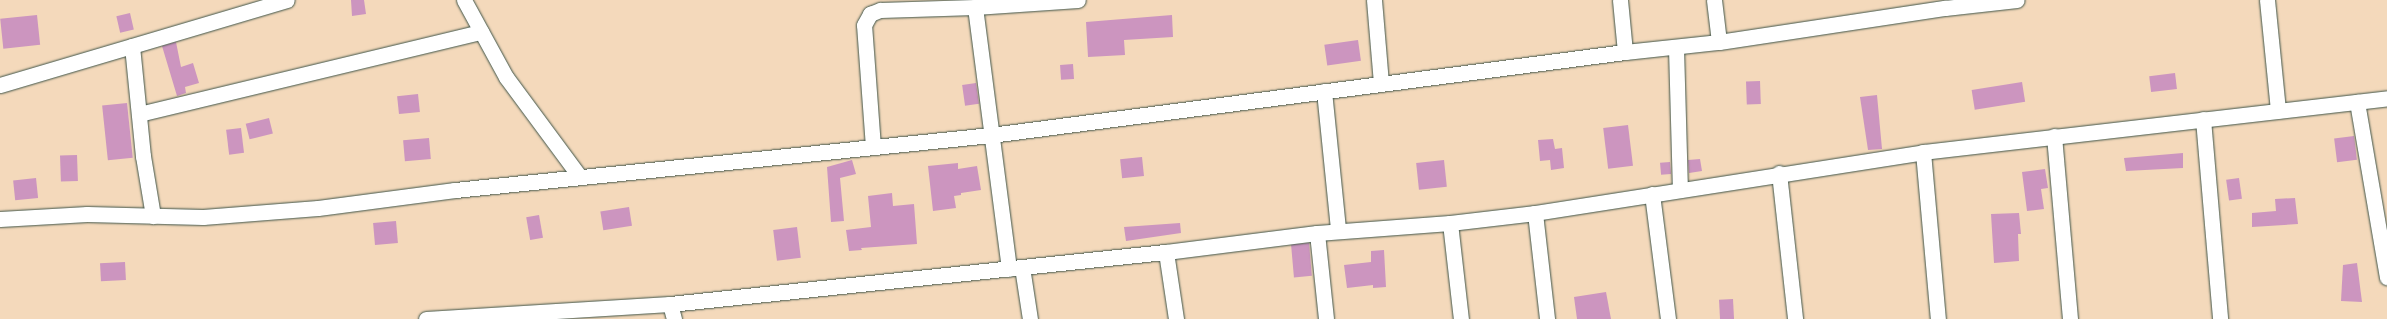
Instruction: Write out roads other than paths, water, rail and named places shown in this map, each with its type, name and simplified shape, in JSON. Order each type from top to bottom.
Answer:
[{"type":"street","points":[[0,85],[287,0]]},
{"type":"street","points":[[464,0],[506,77],[580,177]]},
{"type":"street","points":[[873,147],[864,25],[870,14],[880,10],[975,7],[1078,0]]},
{"type":"street","points":[[1374,0],[1381,84]]},
{"type":"street","points":[[1620,0],[1625,52]]},
{"type":"street","points":[[1714,0],[1719,42]]},
{"type":"street","points":[[0,219],[52,215],[203,217],[318,208],[454,190],[991,135],[1625,52],[1676,48],[1944,8],[2016,0]]},
{"type":"street","points":[[2267,0],[2278,110]]},
{"type":"street","points":[[975,7],[991,135],[1015,268],[1030,319]]},
{"type":"street","points":[[139,114],[481,32]]},
{"type":"street","points":[[132,46],[139,114],[153,216]]},
{"type":"street","points":[[1676,48],[1680,190]]},
{"type":"street","points":[[1324,92],[1338,230]]},
{"type":"street","points":[[426,319],[670,304],[1166,252],[1317,232],[1450,223],[1535,213],[1779,173],[1923,152],[2203,118],[2387,98]]},
{"type":"street","points":[[2356,102],[2387,277]]},
{"type":"street","points":[[2203,118],[2220,319]]},
{"type":"street","points":[[2054,136],[2070,319]]},
{"type":"street","points":[[1923,152],[1938,319]]},
{"type":"street","points":[[1779,173],[1795,319]]},
{"type":"street","points":[[1652,194],[1668,319]]},
{"type":"street","points":[[1535,213],[1547,319]]},
{"type":"street","points":[[1450,223],[1461,319]]},
{"type":"street","points":[[1317,232],[1326,319]]},
{"type":"street","points":[[1166,252],[1176,319]]},
{"type":"street","points":[[670,304],[674,319]]}]
